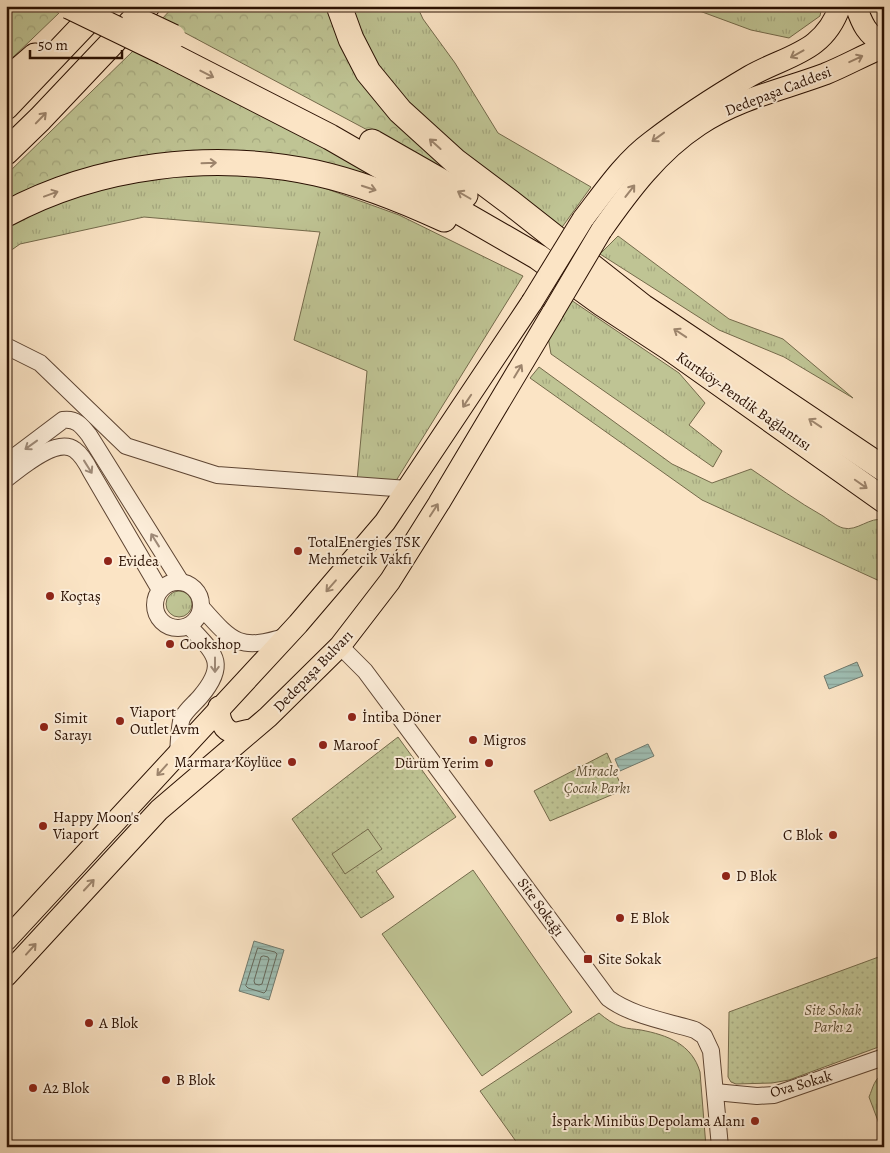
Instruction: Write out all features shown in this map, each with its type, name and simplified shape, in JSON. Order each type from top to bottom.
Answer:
[{"type":"highway","points":[[69,6],[168,44],[395,154],[533,233],[612,281]]},
{"type":"highway","points":[[6,81],[95,6]]},
{"type":"highway","points":[[6,107],[102,6]]},
{"type":"highway","points":[[108,6],[168,44],[538,257],[603,304]]},
{"type":"highway","points":[[6,152],[40,119],[147,6]]},
{"type":"highway","points":[[339,6],[351,39],[368,72],[400,111],[455,162],[612,281]]},
{"type":"highway","points":[[6,214],[44,196],[81,183],[126,172],[188,164],[218,163],[283,168],[315,173],[346,181],[405,201],[496,245],[603,304]]},
{"type":"highway","name":"Kurtköy-Pendik Bağlantısı","points":[[612,281],[643,307],[884,469]]},
{"type":"highway","name":"Kurtköy-Pendik Bağlantısı","points":[[603,304],[670,348],[884,500]]},
{"type":"main road","points":[[6,940],[287,636],[385,522],[532,302],[583,219],[618,175],[650,143],[686,117],[751,75],[796,55],[817,41],[831,28],[840,6]]},
{"type":"main road","points":[[856,6],[865,29],[873,39],[884,45]]},
{"type":"main road","name":"Dedepaşa Caddesi","points":[[553,312],[601,231],[631,189],[660,156],[698,125],[737,104],[826,73],[884,45]]},
{"type":"main road","name":"Dedepaşa Bulvarı","points":[[6,976],[159,810],[268,717],[340,646],[390,581],[553,312]]},
{"type":"main road","points":[[385,522],[394,520],[408,523],[412,530],[408,551]]},
{"type":"main road","points":[[220,707],[219,718],[224,728],[235,732],[251,730]]},
{"type":"street","points":[[6,346],[40,363],[126,446],[217,475],[408,489]]},
{"type":"street","points":[[6,463],[55,428],[63,420],[69,419],[81,425],[180,582]]},
{"type":"street","points":[[6,479],[45,453],[77,443],[82,432],[81,425]]},
{"type":"street","points":[[55,428],[54,437],[56,442],[82,456],[160,590]]},
{"type":"street","points":[[173,582],[180,582],[188,583],[194,587],[201,600],[202,608],[200,615],[189,626],[173,628],[166,625],[156,612],[156,597],[160,590],[173,582]]},
{"type":"street","points":[[202,608],[223,632],[235,641],[265,643],[287,636]]},
{"type":"street","points":[[178,752],[182,718],[211,683],[217,662],[208,647],[189,626]]},
{"type":"street","name":"Site Sokağı","points":[[340,646],[365,670],[608,998],[631,1012],[696,1030],[704,1036],[711,1051],[720,1147]]},
{"type":"street","name":"Ova Sokak","points":[[715,1092],[757,1096],[774,1095],[884,1057]]},
{"type":"green space","points":[[6,6],[45,6],[59,13],[6,64]]},
{"type":"green space","points":[[174,6],[331,6],[442,164],[438,167],[435,166],[161,20]]},
{"type":"green space","points":[[346,6],[417,6],[423,19],[455,63],[498,133],[591,187],[560,230],[440,140],[388,85]]},
{"type":"green space","points":[[686,6],[822,6],[820,16],[789,38],[751,30]]},
{"type":"green space","points":[[134,50],[250,107],[431,204],[256,157],[6,207],[6,175]]},
{"type":"green space","points":[[242,173],[316,185],[399,215],[523,276],[394,484],[357,481],[367,371],[294,340],[320,232],[144,217],[20,244],[6,254],[6,221],[90,188],[154,174]]},
{"type":"green space","points":[[618,236],[729,319],[783,339],[853,398],[784,357],[719,330],[600,254]]},
{"type":"green space","points":[[571,300],[679,373],[705,403],[689,425],[722,451],[713,467],[551,354],[548,337]]},
{"type":"green space","points":[[539,367],[672,464],[712,483],[751,469],[840,527],[848,529],[874,520],[884,520],[884,583],[702,500],[530,378]]},
{"type":"green space","points":[[179,591],[188,595],[192,604],[188,613],[179,617],[170,613],[166,604],[170,595]]},
{"type":"green space","points":[[398,737],[456,817],[376,871],[394,897],[361,918],[292,819]]},
{"type":"green space","name":"Miracle Çocuk Parkı","points":[[607,753],[623,790],[550,821],[534,791]]},
{"type":"green space","points":[[368,829],[382,849],[345,874],[332,854]]},
{"type":"green space","points":[[473,870],[572,1012],[482,1076],[382,934]]},
{"type":"green space","name":"Site Sokak Parkı 2","points":[[884,955],[884,1045],[789,1080],[772,1083],[736,1084],[731,1082],[728,1077],[729,1012]]},
{"type":"green space","points":[[599,1013],[622,1027],[651,1032],[669,1038],[691,1054],[700,1072],[706,1147],[520,1147],[480,1091]]},
{"type":"green space","points":[[884,1074],[884,1137],[869,1097],[876,1081]]},
{"type":"water","points":[[857,662],[863,676],[829,689],[824,676]]},
{"type":"water","points":[[648,744],[654,756],[620,771],[615,759]]},
{"type":"water","points":[[254,941],[284,950],[269,1000],[239,991]]},
{"type":"place","name":"TotalEnergies TSK Mehmetcik Vakfı","points":[[298,551]]},
{"type":"place","name":"Evidea","points":[[108,561]]},
{"type":"place","name":"Koçtaş","points":[[50,596]]},
{"type":"place","name":"Cookshop","points":[[170,644]]},
{"type":"place","name":"İntiba Döner","points":[[352,717]]},
{"type":"place","name":"Viaport Outlet Avm","points":[[120,721]]},
{"type":"place","name":"Simit Sarayı","points":[[44,727]]},
{"type":"place","name":"Migros","points":[[473,740]]},
{"type":"place","name":"Maroof","points":[[323,745]]},
{"type":"place","name":"Marmara Köylüce","points":[[292,762]]},
{"type":"place","name":"Dürüm Yerim","points":[[489,763]]},
{"type":"place","name":"Happy Moon's Viaport","points":[[43,826]]},
{"type":"place","name":"C Blok","points":[[833,835]]},
{"type":"place","name":"D Blok","points":[[726,876]]},
{"type":"place","name":"E Blok","points":[[620,918]]},
{"type":"place","name":"Site Sokak","points":[[588,959]]},
{"type":"place","name":"A Blok","points":[[89,1023]]},
{"type":"place","name":"B Blok","points":[[166,1080]]},
{"type":"place","name":"A2 Blok","points":[[33,1088]]},
{"type":"place","name":"İspark Minibüs Depolama Alanı","points":[[755,1121]]}]
